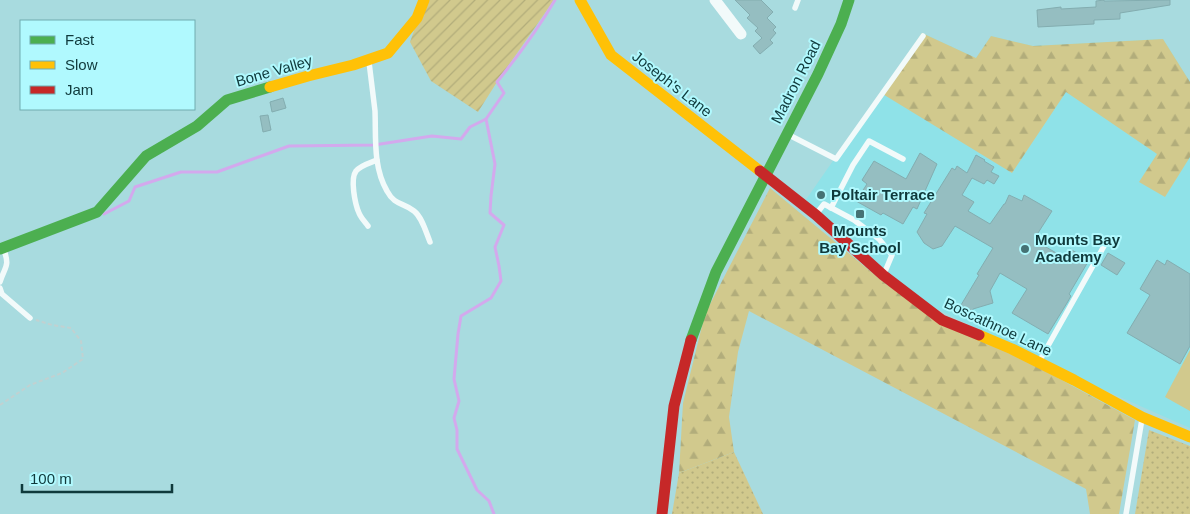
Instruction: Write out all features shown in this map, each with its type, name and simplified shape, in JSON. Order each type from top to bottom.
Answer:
[{"type":"street","name":"Bone Valley","points":[[2,249],[97,212],[146,156],[197,126],[227,100],[353,65],[388,52],[417,18],[424,0]]},
{"type":"street","name":"Joseph's Lane","points":[[580,0],[611,55],[765,176]]},
{"type":"street","points":[[715,0],[741,34]]},
{"type":"street","name":"Madron Road","points":[[662,514],[674,406],[692,334],[716,272],[822,66],[850,0]]},
{"type":"street","name":"Boscathnoe Lane","points":[[765,176],[816,214],[883,275],[942,320],[1012,349],[1142,417],[1190,437]]},
{"type":"lane","points":[[795,8],[798,0]]},
{"type":"lane","points":[[787,134],[836,159],[923,36]]},
{"type":"lane","points":[[369,59],[379,172],[388,193],[393,199],[416,212],[430,242]]},
{"type":"lane","points":[[831,208],[853,165],[869,140],[903,159]]},
{"type":"lane","points":[[368,226],[357,207],[353,176],[359,168],[377,160]]},
{"type":"lane","points":[[816,214],[824,204],[854,220],[879,239],[892,255],[883,275]]},
{"type":"lane","points":[[1038,362],[1108,239]]},
{"type":"lane","points":[[0,282],[7,268],[7,259],[2,249]]},
{"type":"lane","points":[[0,288],[2,294],[30,318]]},
{"type":"lane","points":[[1126,514],[1142,417]]},
{"type":"path","points":[[0,405],[30,385],[62,373],[83,359],[81,342],[70,328],[30,318]]},
{"type":"shaded area","name":"Mounts Bay Academy","points":[[922,33],[976,58],[991,36],[1033,46],[1163,39],[1190,82],[1190,428],[1095,386],[914,298],[805,201]]},
{"type":"green space","points":[[425,0],[554,0],[478,112],[431,81],[410,42]]},
{"type":"green space","points":[[922,33],[976,58],[991,36],[1033,46],[1163,39],[1190,82],[1190,157],[1165,197],[1139,182],[1157,154],[1066,92],[1012,173],[881,93]]},
{"type":"green space","points":[[770,188],[887,285],[1135,420],[1119,514],[1090,514],[1086,489],[749,311],[738,352],[729,417],[734,452],[679,473],[683,403],[705,314]]},
{"type":"green space","points":[[1190,350],[1190,411],[1165,397]]},
{"type":"green space","points":[[1149,430],[1190,446],[1190,514],[1135,514]]},
{"type":"green space","points":[[734,452],[763,514],[672,514],[679,473]]},
{"type":"building","points":[[735,0],[761,0],[773,12],[767,18],[776,27],[773,30],[776,33],[770,40],[773,43],[760,54],[753,46],[762,38],[755,31],[758,28],[747,18],[750,15]]},
{"type":"building","points":[[1170,0],[1170,5],[1120,13],[1120,19],[1094,20],[1094,24],[1038,27],[1037,10],[1061,7],[1061,9],[1096,7],[1096,1]]},
{"type":"building","points":[[283,98],[286,108],[272,112],[270,102]]},
{"type":"building","points":[[268,115],[271,130],[263,132],[260,116]]},
{"type":"building","points":[[920,153],[937,164],[917,209],[913,207],[903,224],[883,213],[881,215],[856,201],[867,184],[862,180],[874,161],[906,179]]},
{"type":"building","points":[[976,155],[994,167],[991,172],[999,176],[994,184],[987,180],[984,184],[972,178],[962,195],[974,202],[968,211],[990,224],[1005,204],[1009,195],[1022,201],[1024,195],[1052,211],[1038,233],[1042,237],[1039,243],[1065,258],[1070,249],[1089,260],[1069,294],[1071,296],[1048,334],[1012,313],[1027,289],[1000,273],[990,291],[993,303],[973,309],[971,312],[961,305],[993,248],[955,226],[942,246],[933,249],[924,243],[917,232],[927,214],[924,213],[952,168],[955,170],[957,166],[967,173]]},
{"type":"building","points":[[1108,253],[1125,263],[1117,275],[1101,265]]},
{"type":"building","points":[[1157,260],[1165,265],[1167,260],[1190,274],[1190,346],[1180,364],[1127,333],[1150,295],[1140,289]]},
{"type":"waterway","points":[[494,514],[489,501],[477,490],[457,449],[457,430],[454,418],[459,401],[454,379],[458,334],[461,316],[491,298],[501,281],[495,247],[504,225],[490,213],[495,164],[486,119],[504,93],[497,82],[542,21],[555,0]]},
{"type":"waterway","points":[[104,214],[129,201],[135,187],[181,172],[217,172],[289,146],[374,145],[432,136],[461,139],[470,127],[486,119]]},
{"type":"traffic: fast","points":[[691,340],[716,272],[818,74],[841,24],[849,0]]},
{"type":"traffic: fast","points":[[0,249],[97,212],[146,156],[197,126],[227,100],[270,87]]},
{"type":"traffic: slow","points":[[270,87],[353,65],[388,53],[417,18],[424,0]]},
{"type":"traffic: slow","points":[[580,0],[611,55],[760,171]]},
{"type":"traffic: slow","points":[[979,335],[1074,380],[1142,417],[1190,437]]},
{"type":"traffic: jam","points":[[760,171],[816,215],[883,275],[942,320],[979,335]]},
{"type":"traffic: jam","points":[[662,514],[674,406],[691,340]]},
{"type":"place","name":"Poltair Terrace","points":[[821,195]]},
{"type":"place","name":"Mounts Bay School","points":[[860,214]]},
{"type":"place","name":"Mounts Bay Academy","points":[[1025,249]]}]
